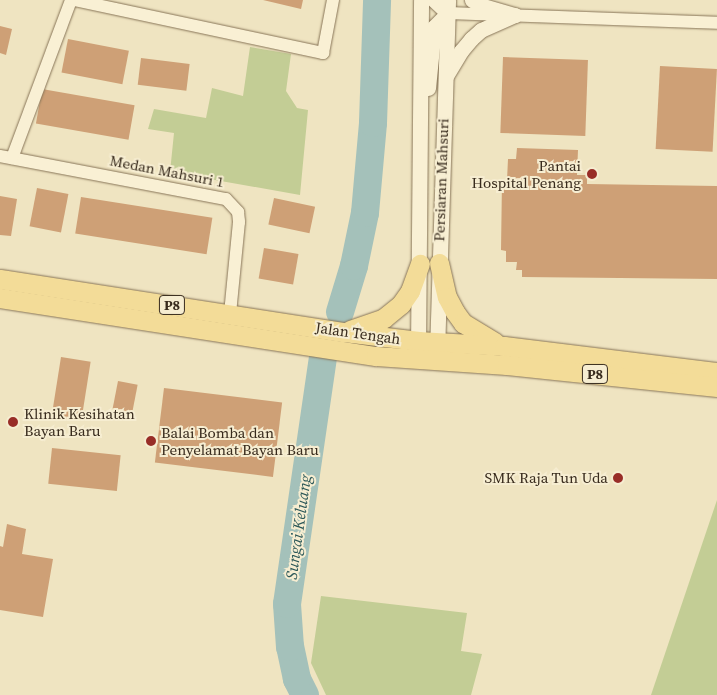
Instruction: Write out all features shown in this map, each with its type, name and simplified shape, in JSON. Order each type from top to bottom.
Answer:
[{"type":"main road","points":[[439,263],[447,298],[463,323],[504,346]]},
{"type":"main road","points":[[344,332],[384,318],[401,304],[410,290],[420,264]]},
{"type":"main road","name":"Jalan Tengah","points":[[0,278],[344,332],[418,350],[436,361],[551,369],[717,387]]},
{"type":"main road","name":"Jalan Tengah","points":[[0,298],[376,356],[418,350],[437,342],[504,346],[717,372]]},
{"type":"street","points":[[73,0],[322,53],[333,0]]},
{"type":"street","name":"Medan Mahsuri 1","points":[[73,0],[6,157],[226,199],[238,212],[240,222],[230,314]]},
{"type":"street","name":"Persiaran Mahsuri","points":[[418,350],[420,264],[418,115],[421,0]]},
{"type":"street","points":[[434,0],[448,6],[515,15],[717,23]]},
{"type":"street","points":[[472,0],[483,6],[515,15]]},
{"type":"street","points":[[418,115],[428,92],[434,27],[448,6]]},
{"type":"street","name":"Persiaran Mahsuri","points":[[436,361],[448,6]]},
{"type":"street","points":[[444,80],[461,51],[471,39],[482,30],[515,15]]},
{"type":"green space","points":[[250,47],[291,54],[286,91],[297,108],[308,110],[300,195],[170,172],[174,133],[148,129],[154,109],[206,118],[212,88],[243,96]]},
{"type":"green space","points":[[717,500],[717,695],[651,695]]},
{"type":"green space","points":[[321,596],[467,613],[461,651],[482,654],[471,695],[326,695],[311,663]]},
{"type":"building","points":[[263,0],[303,0],[301,9]]},
{"type":"building","points":[[0,26],[12,29],[6,55],[0,53]]},
{"type":"building","points":[[68,39],[129,51],[122,84],[62,72]]},
{"type":"building","points":[[503,57],[588,60],[585,136],[500,133]]},
{"type":"building","points":[[141,58],[190,64],[186,91],[138,85]]},
{"type":"building","points":[[660,66],[717,69],[713,152],[656,149]]},
{"type":"building","points":[[42,89],[135,105],[128,140],[36,123]]},
{"type":"building","points":[[517,148],[578,150],[577,175],[587,175],[587,184],[717,186],[717,279],[522,277],[522,270],[516,270],[517,262],[506,262],[506,251],[501,250],[502,180],[507,180],[508,159],[516,159]]},
{"type":"building","points":[[37,188],[68,194],[61,232],[30,226]]},
{"type":"building","points":[[0,196],[17,199],[11,236],[0,235]]},
{"type":"building","points":[[81,197],[212,218],[207,254],[75,234]]},
{"type":"building","points":[[274,198],[315,207],[309,233],[268,224]]},
{"type":"building","points":[[264,248],[298,254],[293,285],[259,279]]},
{"type":"building","points":[[61,357],[91,362],[81,421],[52,416]]},
{"type":"building","points":[[118,381],[138,385],[132,412],[113,408]]},
{"type":"building","points":[[164,388],[282,403],[273,477],[155,462]]},
{"type":"building","points":[[52,448],[121,455],[117,491],[48,484]]},
{"type":"building","points":[[7,524],[26,529],[22,554],[53,559],[43,617],[0,610],[0,546],[3,547]]},
{"type":"waterway","points":[[340,312],[354,266],[365,213],[373,123],[377,0]]},
{"type":"waterway","name":"Sungai Keluang","points":[[305,695],[297,679],[290,647],[287,604],[323,357]]},
{"type":"place","name":"Pantai Hospital Penang","points":[[592,174]]},
{"type":"place","name":"Klinik Kesihatan Bayan Baru","points":[[13,422]]},
{"type":"place","name":"Balai Bomba dan Penyelamat Bayan Baru","points":[[151,441]]},
{"type":"place","name":"SMK Raja Tun Uda","points":[[618,478]]}]
